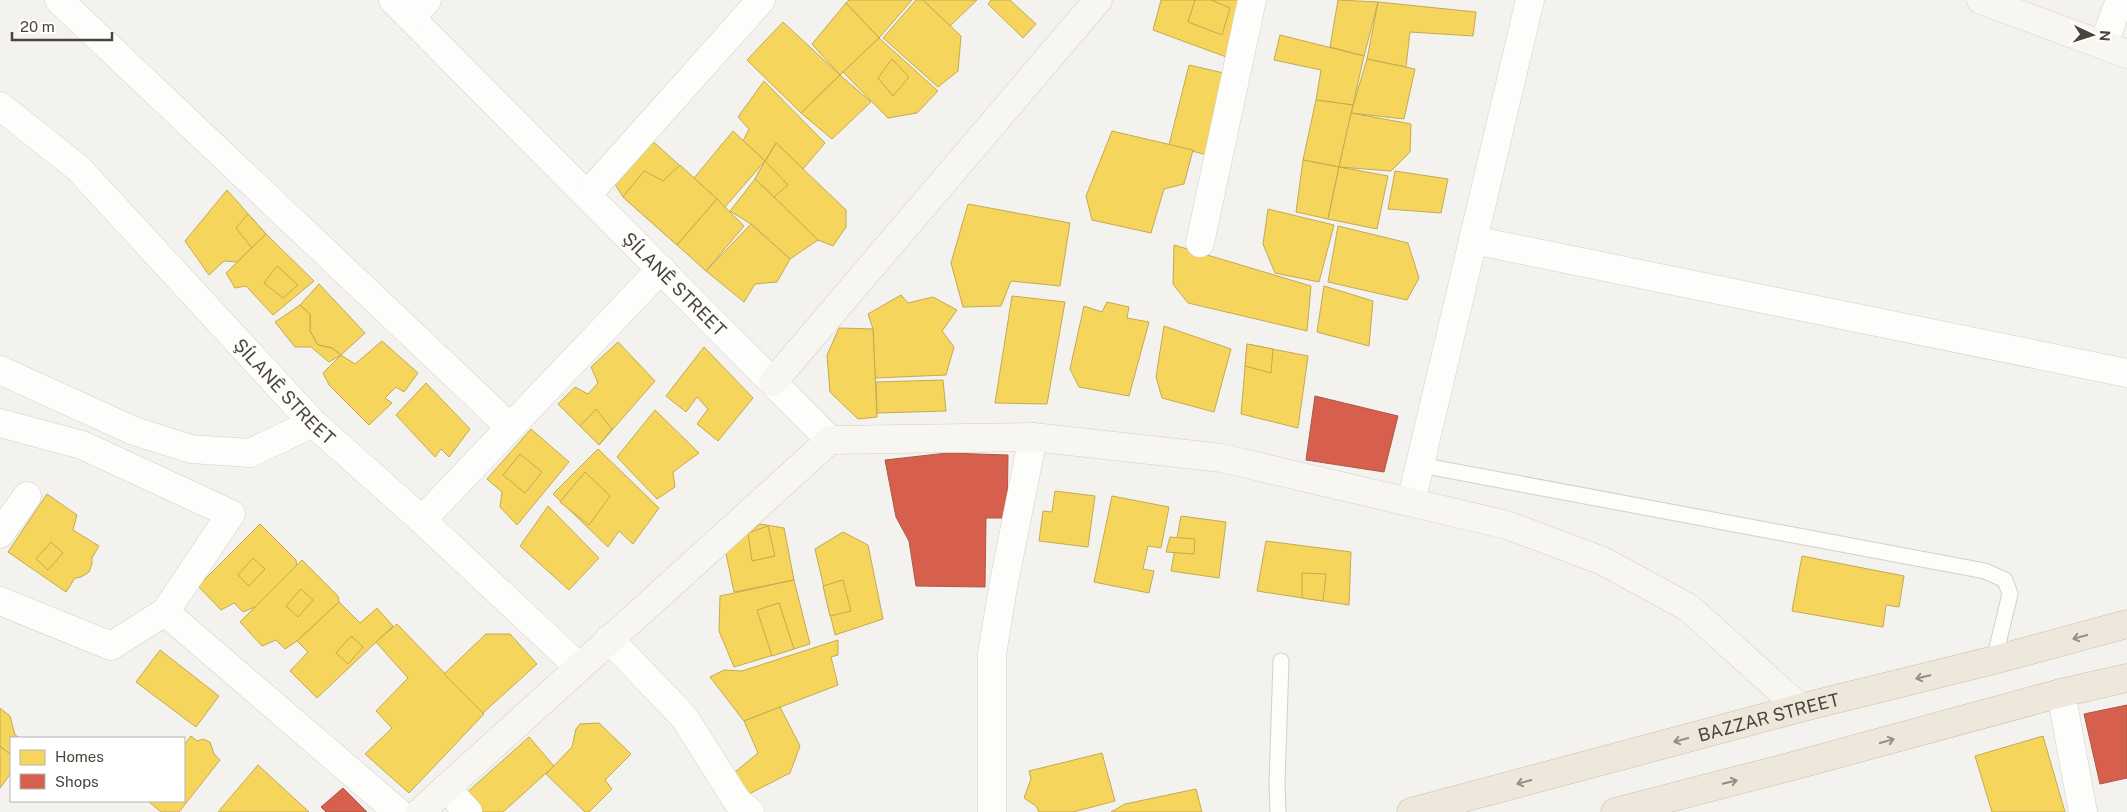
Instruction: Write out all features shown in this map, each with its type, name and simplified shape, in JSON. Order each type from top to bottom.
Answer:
[{"type":"highway","name":"BAZZAR STREET","points":[[1411,812],[1800,708],[1994,660],[2127,624]]},
{"type":"highway","points":[[1615,812],[1673,804],[1793,766],[2061,693],[2127,678]]},
{"type":"street","points":[[59,0],[509,426]]},
{"type":"street","points":[[587,195],[761,0]]},
{"type":"street","points":[[773,382],[1098,0]]},
{"type":"street","points":[[1200,243],[1252,0]]},
{"type":"street","points":[[1412,502],[1530,0]]},
{"type":"street","points":[[1981,0],[2115,50],[2120,0]]},
{"type":"street","name":"ŞÍLANÊ STREET","points":[[411,6],[587,195],[830,440]]},
{"type":"street","name":"ŞÍLANÊ STREET","points":[[0,106],[78,168],[312,423],[422,520],[579,667]]},
{"type":"street","points":[[1473,240],[2127,373]]},
{"type":"street","points":[[422,520],[509,426],[661,269]]},
{"type":"street","points":[[0,370],[134,432],[190,449],[250,453],[312,423]]},
{"type":"street","points":[[0,423],[82,445],[231,514],[164,612],[111,646],[0,600]]},
{"type":"street","points":[[992,812],[992,654],[1003,587],[1033,437]]},
{"type":"street","points":[[420,812],[830,440],[1033,437],[1222,458],[1507,525],[1602,561],[1689,608],[1800,708]]},
{"type":"street","points":[[0,534],[27,496]]},
{"type":"street","points":[[164,612],[398,812]]},
{"type":"street","points":[[610,639],[684,717],[737,801],[750,812]]},
{"type":"street","points":[[2061,693],[2084,812]]},
{"type":"street","points":[[446,788],[468,812]]},
{"type":"lane","points":[[1420,466],[1985,571],[2005,580],[2010,594],[1994,660]]},
{"type":"lane","points":[[1278,812],[1277,783],[1281,661]]},
{"type":"building: Homes","points":[[849,0],[912,0],[879,38],[846,3]]},
{"type":"building: Homes","points":[[916,0],[923,0],[961,36],[958,71],[938,87],[883,38]]},
{"type":"building: Homes","points":[[923,0],[977,0],[950,26]]},
{"type":"building: Homes","points":[[991,0],[1010,0],[1036,24],[1023,38],[988,4]]},
{"type":"building: Homes","points":[[1161,0],[1236,0],[1242,2],[1229,58],[1153,30]]},
{"type":"building: Homes","points":[[1195,0],[1211,0],[1230,8],[1222,35],[1188,22]]},
{"type":"building: Homes","points":[[1338,0],[1378,2],[1364,56],[1330,47]]},
{"type":"building: Homes","points":[[1378,2],[1476,12],[1473,36],[1410,32],[1406,67],[1367,59]]},
{"type":"building: Homes","points":[[846,3],[879,38],[840,75],[812,44]]},
{"type":"building: Homes","points":[[783,22],[840,75],[801,113],[747,60]]},
{"type":"building: Homes","points":[[1280,35],[1364,56],[1353,105],[1316,100],[1321,70],[1274,60]]},
{"type":"building: Homes","points":[[879,38],[938,91],[917,113],[888,118],[843,72]]},
{"type":"building: Homes","points":[[892,59],[909,77],[893,96],[878,78]]},
{"type":"building: Homes","points":[[1367,59],[1415,69],[1404,119],[1351,113]]},
{"type":"building: Homes","points":[[1189,65],[1228,74],[1211,156],[1169,145]]},
{"type":"building: Homes","points":[[840,75],[871,102],[832,139],[801,113]]},
{"type":"building: Homes","points":[[764,81],[825,143],[803,169],[776,143],[765,161],[743,141],[749,129],[738,117]]},
{"type":"building: Homes","points":[[1316,100],[1353,105],[1339,167],[1303,160]]},
{"type":"building: Homes","points":[[1351,113],[1411,124],[1410,152],[1391,171],[1339,167]]},
{"type":"building: Homes","points":[[733,131],[765,161],[725,207],[694,178]]},
{"type":"building: Homes","points":[[1112,131],[1193,150],[1184,184],[1164,189],[1151,233],[1092,220],[1086,196]]},
{"type":"building: Homes","points":[[648,137],[717,199],[677,245],[623,197],[611,178]]},
{"type":"building: Homes","points":[[776,143],[846,210],[846,227],[833,246],[818,240],[755,179]]},
{"type":"building: Homes","points":[[1303,160],[1339,167],[1328,219],[1296,212]]},
{"type":"building: Homes","points":[[765,161],[788,185],[774,197],[755,179]]},
{"type":"building: Homes","points":[[680,165],[717,199],[677,245],[623,197],[644,171],[663,181]]},
{"type":"building: Homes","points":[[1339,167],[1388,176],[1377,229],[1328,219]]},
{"type":"building: Homes","points":[[1395,171],[1448,179],[1441,213],[1388,209]]},
{"type":"building: Homes","points":[[755,179],[818,240],[790,259],[751,224],[730,211]]},
{"type":"building: Homes","points":[[227,190],[266,234],[237,262],[224,261],[209,275],[185,241]]},
{"type":"building: Homes","points":[[717,199],[744,226],[706,271],[677,245]]},
{"type":"building: Homes","points":[[968,204],[1070,223],[1060,286],[1011,281],[1001,306],[963,307],[951,263]]},
{"type":"building: Homes","points":[[1268,209],[1334,225],[1319,282],[1275,273],[1263,244]]},
{"type":"building: Homes","points":[[248,214],[266,234],[252,248],[236,228]]},
{"type":"building: Homes","points":[[751,224],[790,259],[777,282],[755,284],[744,302],[706,271]]},
{"type":"building: Homes","points":[[1338,226],[1408,243],[1419,278],[1407,300],[1328,282]]},
{"type":"building: Homes","points":[[266,234],[314,281],[273,315],[246,286],[235,288],[226,273]]},
{"type":"building: Homes","points":[[1174,245],[1311,286],[1307,331],[1188,303],[1173,284]]},
{"type":"building: Homes","points":[[277,266],[298,285],[283,298],[264,283]]},
{"type":"building: Homes","points":[[319,284],[365,333],[341,355],[332,348],[318,345],[310,331],[310,314],[300,305]]},
{"type":"building: Homes","points":[[1324,286],[1373,301],[1369,346],[1317,332]]},
{"type":"building: Homes","points":[[901,295],[908,303],[933,297],[957,310],[942,331],[954,347],[946,375],[875,378],[873,329],[868,314]]},
{"type":"building: Homes","points":[[1012,296],[1065,302],[1047,404],[995,403]]},
{"type":"building: Homes","points":[[1107,302],[1129,307],[1127,318],[1149,322],[1129,396],[1079,387],[1070,369],[1084,306],[1102,312]]},
{"type":"building: Homes","points":[[300,305],[310,314],[310,331],[318,345],[332,348],[341,355],[329,362],[311,347],[295,347],[275,322]]},
{"type":"building: Homes","points":[[1164,326],[1231,349],[1214,412],[1162,398],[1156,377]]},
{"type":"building: Homes","points":[[839,328],[873,329],[877,417],[858,419],[830,392],[827,355]]},
{"type":"building: Homes","points":[[382,341],[418,373],[404,392],[396,387],[385,398],[392,403],[369,425],[329,385],[323,373],[341,355],[355,364]]},
{"type":"building: Homes","points":[[618,342],[655,381],[599,445],[558,404],[575,387],[588,394],[598,383],[591,367]]},
{"type":"building: Homes","points":[[1247,344],[1308,356],[1298,428],[1241,414]]},
{"type":"building: Homes","points":[[1247,344],[1273,349],[1271,373],[1245,366]]},
{"type":"building: Homes","points":[[704,347],[753,398],[718,441],[697,424],[708,409],[697,397],[686,412],[666,396]]},
{"type":"building: Homes","points":[[943,380],[946,411],[877,413],[876,382]]},
{"type":"building: Homes","points":[[426,383],[470,429],[449,457],[441,449],[435,457],[396,415]]},
{"type":"building: Homes","points":[[596,409],[612,429],[599,445],[580,426]]},
{"type":"building: Homes","points":[[655,410],[699,453],[673,472],[675,487],[657,499],[617,457]]},
{"type":"building: Homes","points":[[531,429],[569,462],[517,525],[500,507],[502,492],[487,479]]},
{"type":"building: Homes","points":[[598,449],[659,508],[633,544],[619,531],[608,547],[553,494]]},
{"type":"building: Homes","points":[[520,454],[542,472],[525,493],[503,475]]},
{"type":"building: Homes","points":[[947,457],[966,457],[965,489],[947,489]]},
{"type":"building: Homes","points":[[585,472],[610,496],[589,525],[560,502]]},
{"type":"building: Homes","points":[[1055,491],[1095,496],[1088,547],[1039,541],[1043,511],[1052,512]]},
{"type":"building: Homes","points":[[47,494],[77,515],[73,530],[99,546],[92,558],[89,572],[75,578],[66,592],[8,552]]},
{"type":"building: Homes","points":[[1112,496],[1169,507],[1161,548],[1148,546],[1143,569],[1154,571],[1149,593],[1094,582]]},
{"type":"building: Homes","points":[[548,506],[599,558],[569,590],[520,546]]},
{"type":"building: Homes","points":[[1181,516],[1226,522],[1219,578],[1171,571]]},
{"type":"building: Homes","points":[[260,524],[296,560],[297,566],[257,606],[243,612],[234,603],[221,610],[198,586]]},
{"type":"building: Homes","points":[[760,524],[784,528],[794,580],[734,592],[725,549]]},
{"type":"building: Homes","points":[[768,526],[775,556],[752,561],[748,533]]},
{"type":"building: Homes","points":[[843,532],[868,545],[883,619],[835,635],[815,549]]},
{"type":"building: Homes","points":[[1170,537],[1195,539],[1194,554],[1166,552]]},
{"type":"building: Homes","points":[[1266,541],[1351,552],[1349,605],[1257,591]]},
{"type":"building: Homes","points":[[51,542],[63,553],[48,570],[36,559]]},
{"type":"building: Homes","points":[[1802,556],[1904,576],[1899,607],[1886,605],[1883,627],[1792,611]]},
{"type":"building: Homes","points":[[253,558],[265,569],[249,586],[238,575]]},
{"type":"building: Homes","points":[[302,560],[338,596],[339,602],[297,641],[285,649],[276,640],[262,646],[240,622]]},
{"type":"building: Homes","points":[[1302,573],[1326,574],[1323,601],[1302,598]]},
{"type":"building: Homes","points":[[794,580],[810,644],[734,667],[719,631],[720,596]]},
{"type":"building: Homes","points":[[843,580],[851,611],[830,616],[823,586]]},
{"type":"building: Homes","points":[[301,589],[313,600],[298,617],[286,606]]},
{"type":"building: Homes","points":[[339,602],[360,623],[377,608],[393,626],[317,698],[290,671],[308,652],[297,641]]},
{"type":"building: Homes","points":[[779,603],[794,649],[772,656],[757,610]]},
{"type":"building: Homes","points":[[397,624],[484,714],[409,793],[365,754],[392,728],[376,711],[408,678],[376,642]]},
{"type":"building: Homes","points":[[486,634],[510,634],[537,664],[483,713],[444,674]]},
{"type":"building: Homes","points":[[351,636],[363,647],[348,664],[336,653]]},
{"type":"building: Homes","points":[[838,640],[838,655],[831,657],[838,685],[744,721],[710,677],[724,670],[742,671]]},
{"type":"building: Homes","points":[[160,650],[219,696],[196,727],[136,682]]},
{"type":"building: Homes","points":[[780,707],[800,746],[790,773],[747,795],[735,772],[758,753],[744,721]]},
{"type":"building: Homes","points":[[0,708],[10,716],[15,735],[18,737],[10,737],[10,754],[0,746]]},
{"type":"building: Homes","points":[[599,723],[631,754],[605,780],[612,789],[589,812],[585,812],[546,774],[572,747],[576,729],[580,724]]},
{"type":"building: Homes","points":[[191,736],[197,741],[203,739],[210,742],[214,754],[220,760],[179,812],[161,812],[149,802],[185,802],[185,744]]},
{"type":"building: Homes","points":[[2043,736],[2065,812],[1992,812],[1975,756]]},
{"type":"building: Homes","points":[[529,737],[554,766],[503,812],[478,812],[463,796]]},
{"type":"building: Homes","points":[[0,746],[10,754],[10,774],[0,788]]},
{"type":"building: Homes","points":[[1102,753],[1115,801],[1073,812],[1039,812],[1036,806],[1024,798],[1031,779],[1029,771]]},
{"type":"building: Homes","points":[[258,765],[309,812],[218,812]]},
{"type":"building: Homes","points":[[1196,789],[1202,812],[1111,812],[1125,804]]},
{"type":"building: Shops","points":[[1315,396],[1398,416],[1384,472],[1306,460]]},
{"type":"building: Shops","points":[[947,453],[1008,455],[1007,518],[986,518],[985,587],[916,586],[909,541],[896,517],[885,460]]},
{"type":"building: Shops","points":[[2127,705],[2127,778],[2100,784],[2084,714]]},
{"type":"building: Shops","points":[[343,788],[367,812],[326,812],[321,807]]}]
